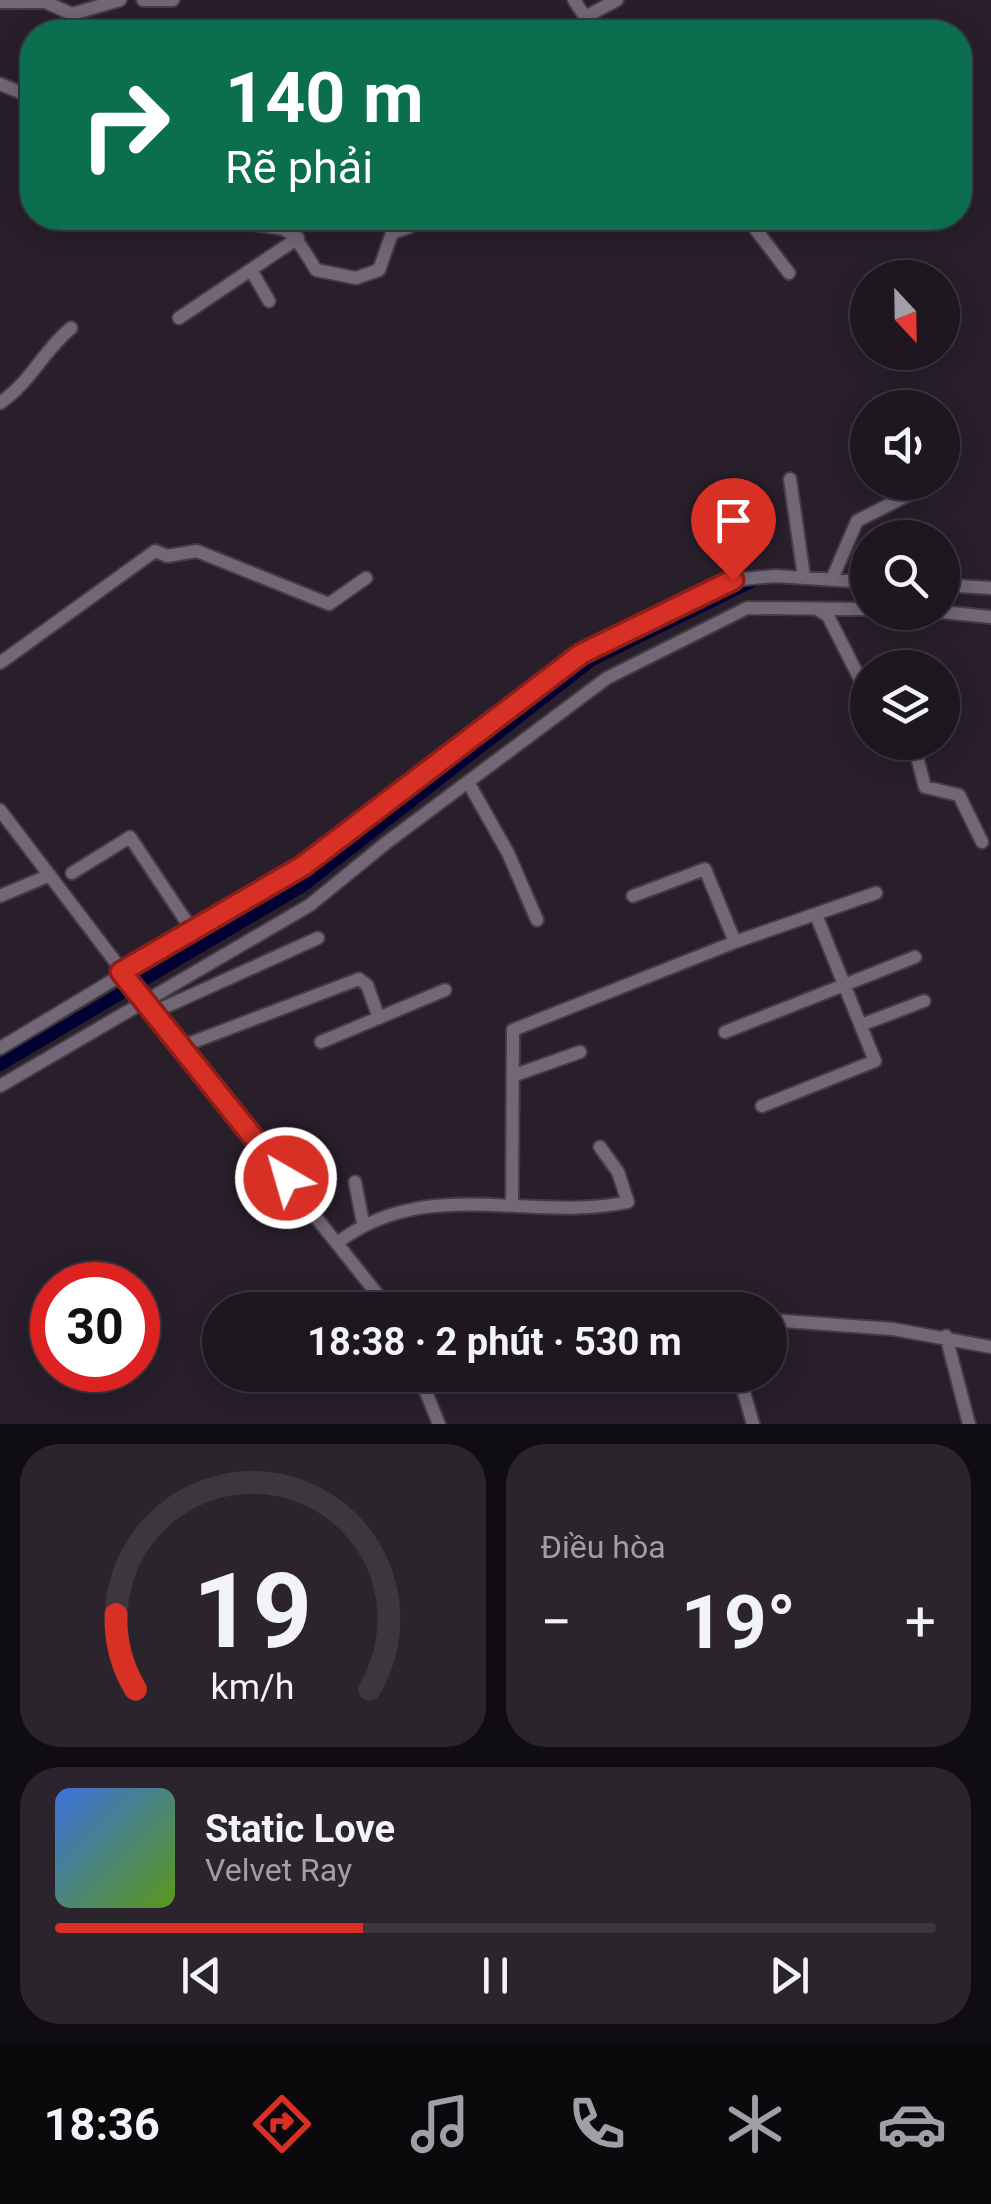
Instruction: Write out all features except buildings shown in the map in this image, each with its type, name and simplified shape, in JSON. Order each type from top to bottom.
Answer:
[{"type":"street","points":[[0,2],[45,2],[72,14],[120,0]]},
{"type":"street","points":[[143,0],[173,0]]},
{"type":"street","points":[[574,0],[587,20]]},
{"type":"street","points":[[585,17],[618,0]]},
{"type":"street","points":[[289,230],[323,274],[364,277],[384,262],[392,233],[400,230]]},
{"type":"street","points":[[755,230],[789,273]]},
{"type":"street","points":[[179,318],[298,238]]},
{"type":"street","points":[[251,270],[268,301]]},
{"type":"street","points":[[0,403],[24,387],[44,354],[71,328]]},
{"type":"street","points":[[790,479],[804,578]]},
{"type":"street","points":[[832,579],[856,522],[898,500]]},
{"type":"street","points":[[0,663],[155,551],[167,556],[197,551],[329,604],[366,578]]},
{"type":"street","points":[[0,1048],[303,866],[581,654],[733,580],[850,580]]},
{"type":"street","points":[[960,587],[991,588]]},
{"type":"street","points":[[0,1086],[310,906],[607,678],[733,614],[760,605],[850,608]]},
{"type":"street","points":[[815,607],[828,616],[850,659]]},
{"type":"street","points":[[960,614],[991,617]]},
{"type":"street","points":[[918,760],[926,787],[959,796],[982,842]]},
{"type":"street","points":[[468,782],[508,853],[537,920]]},
{"type":"street","points":[[0,810],[180,1048],[376,1292]]},
{"type":"street","points":[[72,873],[130,837],[192,930]]},
{"type":"street","points":[[633,896],[705,868],[735,942]]},
{"type":"street","points":[[0,896],[50,875]]},
{"type":"street","points":[[512,1205],[513,1030],[735,942],[876,894]]},
{"type":"street","points":[[762,1106],[875,1061],[816,915]]},
{"type":"street","points":[[146,1001],[318,938]]},
{"type":"street","points":[[726,1032],[915,957]]},
{"type":"street","points":[[180,1048],[358,979],[367,985],[380,1018]]},
{"type":"street","points":[[321,1042],[445,990]]},
{"type":"street","points":[[861,1025],[924,1001]]},
{"type":"street","points":[[515,1076],[580,1052]]},
{"type":"street","points":[[337,1243],[363,1223],[384,1215],[446,1205],[628,1202],[618,1172],[600,1148]]},
{"type":"street","points":[[355,1182],[363,1223]]},
{"type":"street","points":[[787,1322],[946,1336],[991,1346]]},
{"type":"street","points":[[946,1336],[969,1424]]},
{"type":"street","points":[[427,1392],[440,1424]]},
{"type":"street","points":[[744,1392],[753,1424]]},
{"type":"waterway","points":[[0,1065],[303,886],[592,660],[757,579]]},
{"type":"route","points":[[286,1178],[121,972],[303,866],[581,654],[733,580]]}]
